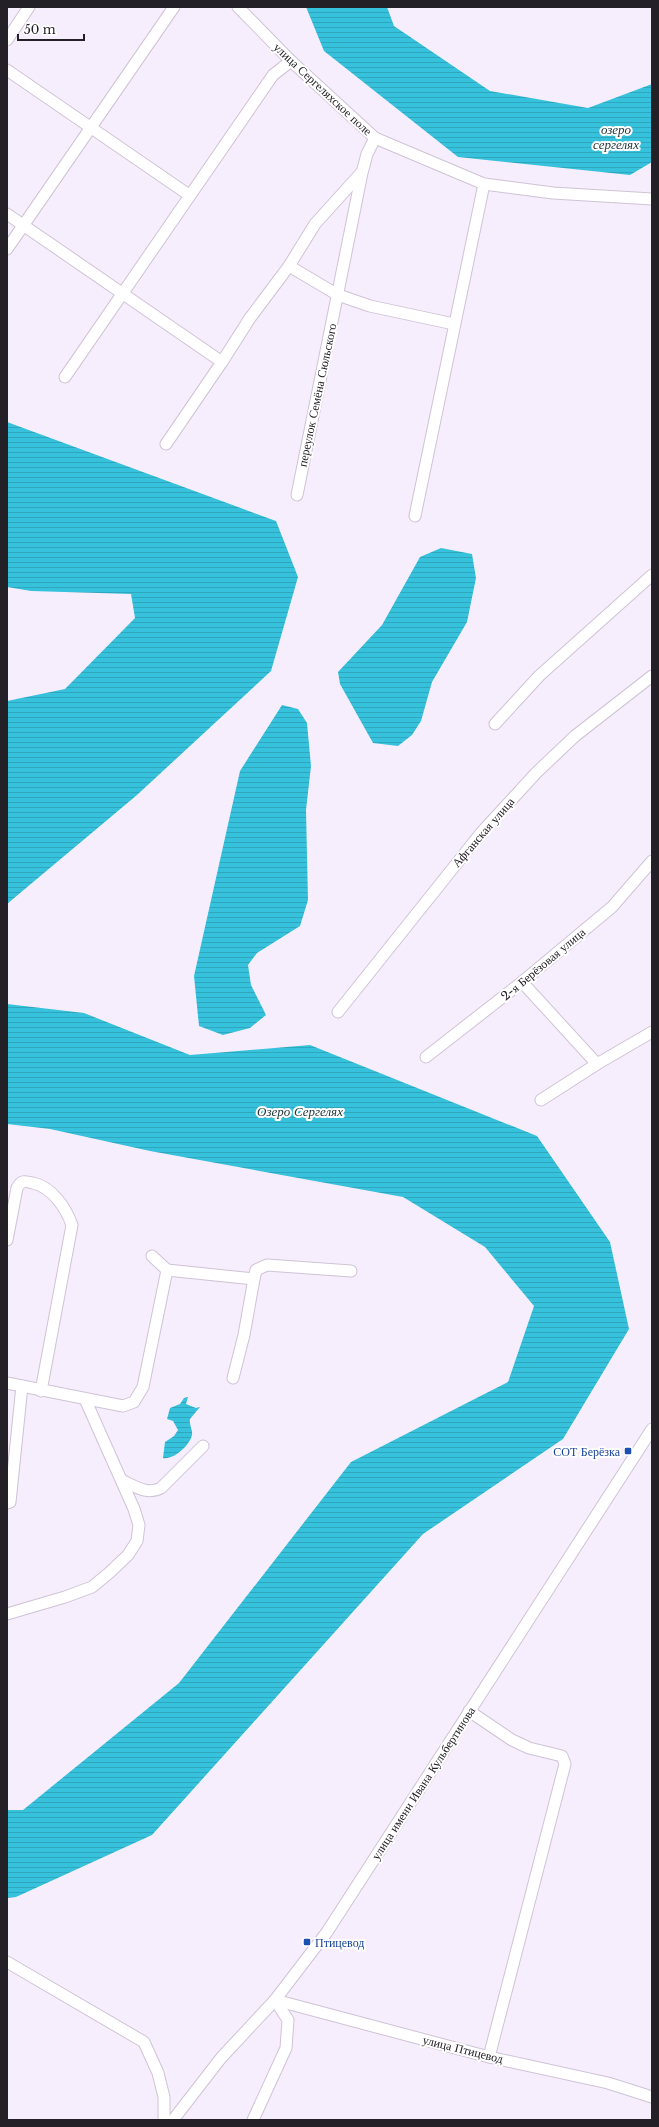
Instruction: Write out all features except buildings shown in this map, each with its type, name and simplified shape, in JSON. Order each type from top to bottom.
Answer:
[{"type":"street","points":[[7,40],[29,7]]},
{"type":"street","points":[[7,249],[174,7]]},
{"type":"street","name":"улица Сергеляхское поле","points":[[238,7],[291,61],[375,138],[484,184],[553,193],[652,199]]},
{"type":"street","points":[[65,377],[273,75],[291,61]]},
{"type":"street","points":[[7,70],[189,195]]},
{"type":"street","name":"переулок Семёна Сюльского","points":[[296,495],[362,173],[367,154],[375,138]]},
{"type":"street","points":[[166,444],[250,318],[289,266],[315,224],[362,173]]},
{"type":"street","points":[[415,516],[484,184]]},
{"type":"street","points":[[7,214],[222,362]]},
{"type":"street","points":[[289,266],[338,295],[370,306],[454,324]]},
{"type":"street","points":[[495,724],[539,676],[652,575]]},
{"type":"street","name":"Афганская улица","points":[[338,1012],[481,833],[536,773],[575,736],[652,676]]},
{"type":"street","name":"2-я Берёзовая улица","points":[[426,1057],[522,982],[612,907],[652,861]]},
{"type":"street","points":[[522,982],[597,1064]]},
{"type":"street","points":[[541,1100],[597,1064],[652,1032]]},
{"type":"street","points":[[7,1240],[17,1188],[20,1182],[25,1181],[42,1185],[51,1192],[69,1216],[72,1225],[41,1391]]},
{"type":"street","points":[[152,1256],[167,1270],[254,1278]]},
{"type":"street","points":[[233,1378],[244,1335],[256,1270],[267,1266],[351,1271]]},
{"type":"street","points":[[7,1383],[41,1391],[123,1406],[134,1402],[143,1387],[167,1270]]},
{"type":"street","points":[[7,1503],[10,1502],[22,1386]]},
{"type":"street","points":[[7,1614],[65,1597],[92,1587],[128,1555],[137,1541],[139,1525],[123,1481],[85,1399]]},
{"type":"street","name":"улица имени Ивана Кульбертинова","points":[[173,2120],[222,2058],[275,2000],[327,1932],[652,1429]]},
{"type":"street","points":[[123,1481],[144,1491],[154,1492],[161,1488],[202,1446]]},
{"type":"street","points":[[469,1711],[528,1748],[562,1756],[565,1764],[488,2057]]},
{"type":"street","points":[[7,1962],[144,2042],[158,2072],[164,2097],[164,2120]]},
{"type":"street","points":[[253,2120],[286,2048],[288,2020],[275,2000]]},
{"type":"street","name":"улица Птицевод","points":[[275,2000],[488,2057],[608,2083],[652,2097]]},
{"type":"water","name":"озеро сергелях","points":[[306,7],[387,7],[394,26],[490,91],[588,108],[652,84],[652,162],[630,175],[458,157],[324,51]]},
{"type":"water","points":[[7,422],[276,521],[298,577],[271,671],[137,795],[7,904],[7,701],[65,689],[135,618],[131,594],[31,591],[7,587]]},
{"type":"water","points":[[441,548],[472,554],[476,578],[467,622],[432,682],[421,721],[412,735],[398,746],[373,743],[340,684],[338,672],[382,625],[420,557]]},
{"type":"water","points":[[282,705],[298,709],[307,723],[311,766],[306,810],[308,900],[300,926],[257,953],[248,965],[251,985],[266,1015],[250,1028],[223,1035],[199,1026],[194,976],[240,771]]},
{"type":"water","name":"Озеро Сергелях","points":[[7,1004],[84,1013],[190,1055],[310,1045],[537,1136],[610,1242],[629,1329],[563,1439],[423,1534],[152,1835],[16,1897],[7,1898],[7,1810],[23,1810],[179,1683],[351,1462],[508,1382],[534,1306],[485,1247],[403,1197],[150,1151],[50,1129],[7,1124]]},
{"type":"water","points":[[188,1397],[186,1404],[196,1408],[200,1407],[190,1419],[192,1433],[191,1439],[181,1451],[172,1457],[163,1458],[165,1442],[174,1436],[178,1430],[173,1421],[167,1419],[170,1408],[180,1404],[184,1398]]},
{"type":"place","name":"СОТ Берёзка","points":[[628,1451]]},
{"type":"place","name":"Птицевод","points":[[307,1942]]}]
